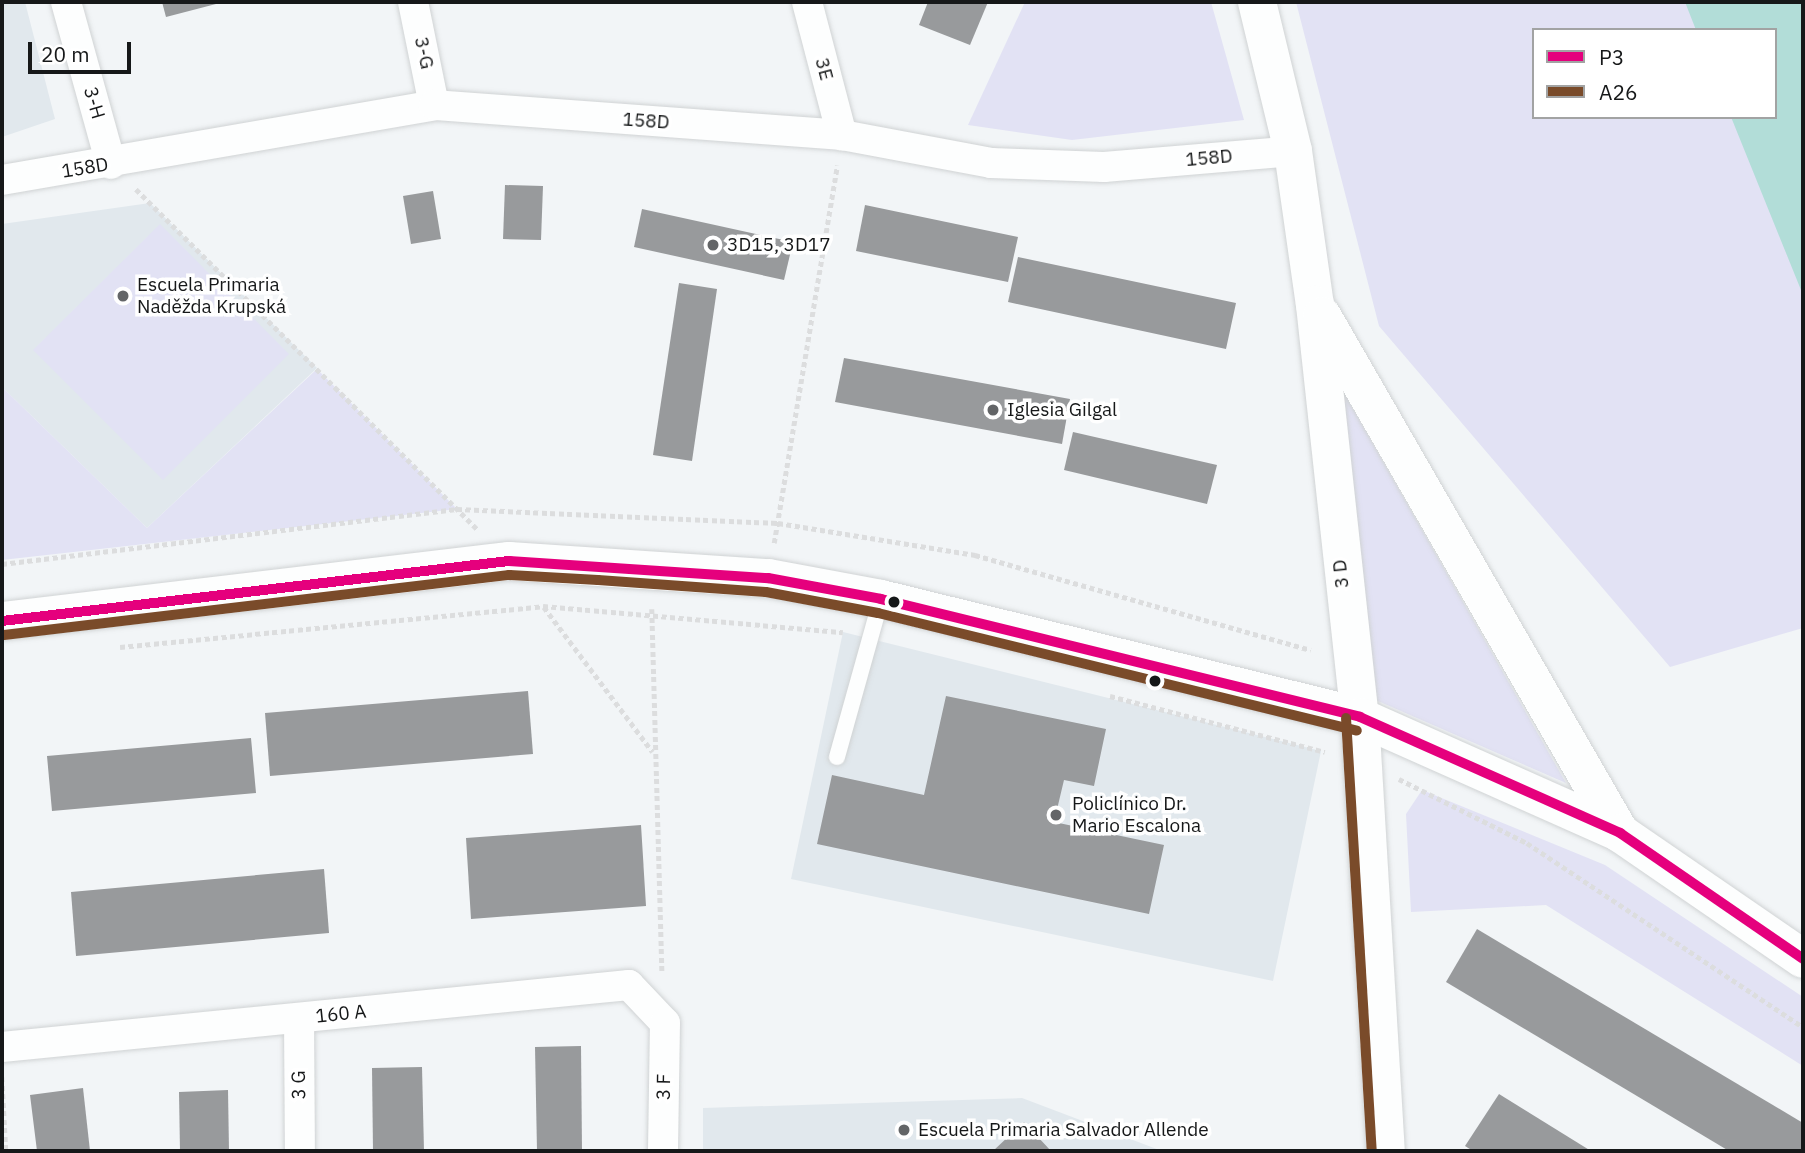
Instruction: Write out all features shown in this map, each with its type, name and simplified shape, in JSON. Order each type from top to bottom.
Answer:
[{"type":"main road","name":"3 D","points":[[1257,2],[1293,151],[1315,305],[1360,717],[1386,1151]]},
{"type":"main road","points":[[1315,305],[1620,833]]},
{"type":"main road","points":[[2,621],[509,561],[768,578],[876,617],[1360,717],[1620,833],[1803,959]]},
{"type":"street","name":"3-H","points":[[66,2],[111,164]]},
{"type":"street","name":"3-G","points":[[413,2],[434,105]]},
{"type":"street","name":"3E","points":[[807,2],[842,135]]},
{"type":"street","name":"158D","points":[[2,180],[111,164],[434,105],[842,135],[1003,163],[1104,167],[1293,151]]},
{"type":"street","name":"160 A","points":[[2,1047],[629,985],[665,1023]]},
{"type":"street","name":"3 G","points":[[299,1018],[300,1151]]},
{"type":"street","name":"3 F","points":[[663,1151],[665,1023]]},
{"type":"lane","points":[[837,757],[876,617]]},
{"type":"path","points":[[768,578],[842,135]]},
{"type":"path","points":[[111,164],[509,561],[653,752]]},
{"type":"path","points":[[652,570],[653,752],[665,1023]]},
{"type":"path","points":[[113,648],[543,606],[652,612],[876,617]]},
{"type":"path","points":[[1096,693],[1362,761],[1527,843],[1803,1027]]},
{"type":"path","points":[[2,1062],[6,1151]]},
{"type":"shaded area","points":[[2,2],[25,2],[55,119],[2,137]]},
{"type":"shaded area","points":[[1025,2],[1211,2],[1244,120],[1072,140],[968,125]]},
{"type":"shaded area","points":[[1296,2],[1803,2],[1803,628],[1670,667],[1379,326]]},
{"type":"shaded area","points":[[1685,2],[1803,2],[1803,295],[1732,119],[1777,119],[1777,28],[1695,28]]},
{"type":"shaded area","name":"Escuela Primaria Naděžda Krupská","points":[[150,203],[317,368],[147,528],[2,387],[2,224]]},
{"type":"shaded area","points":[[160,224],[289,354],[163,480],[33,350]]},
{"type":"shaded area","points":[[317,369],[457,509],[2,560],[2,387],[147,528]]},
{"type":"shaded area","points":[[1344,393],[1566,783],[1371,698]]},
{"type":"shaded area","name":"Policlínico Dr. Mario Escalona","points":[[843,632],[1321,751],[1273,981],[791,879]]},
{"type":"shaded area","points":[[1422,790],[1605,865],[1803,997],[1803,1066],[1546,905],[1411,912],[1406,814]]},
{"type":"shaded area","name":"Escuela Primaria Salvador Allende","points":[[1022,1098],[1162,1151],[703,1151],[703,1108]]},
{"type":"building","points":[[162,2],[215,2],[216,4],[166,17]]},
{"type":"building","points":[[928,2],[988,2],[970,45],[919,25]]},
{"type":"building","points":[[505,185],[543,186],[541,240],[503,239]]},
{"type":"building","points":[[433,191],[441,239],[411,244],[403,196]]},
{"type":"building","points":[[865,205],[1018,237],[1008,282],[856,251]]},
{"type":"building","name":"3D15, 3D17","points":[[642,209],[793,242],[784,280],[634,247]]},
{"type":"building","points":[[1018,257],[1236,303],[1226,349],[1008,302]]},
{"type":"building","points":[[679,283],[717,289],[692,461],[653,455]]},
{"type":"building","points":[[844,358],[1070,399],[1062,444],[835,402]]},
{"type":"building","points":[[1073,432],[1217,465],[1207,504],[1064,470]]},
{"type":"building","points":[[528,691],[533,754],[270,776],[265,713]]},
{"type":"building","points":[[946,696],[1106,729],[1094,786],[1064,780],[1054,822],[1164,845],[1149,914],[817,844],[832,775],[924,795]]},
{"type":"building","points":[[251,738],[256,793],[52,811],[47,756]]},
{"type":"building","points":[[641,825],[646,906],[471,919],[466,838]]},
{"type":"building","points":[[324,869],[329,933],[76,956],[71,892]]},
{"type":"building","points":[[1477,929],[1803,1123],[1803,1151],[1729,1151],[1446,982]]},
{"type":"building","points":[[581,1046],[582,1151],[537,1151],[535,1047]]},
{"type":"building","points":[[422,1067],[424,1151],[373,1151],[372,1068]]},
{"type":"building","points":[[83,1088],[90,1151],[37,1151],[30,1095]]},
{"type":"building","points":[[228,1090],[229,1151],[180,1151],[179,1092]]},
{"type":"building","points":[[1499,1094],[1591,1151],[1473,1151],[1465,1146]]},
{"type":"building","points":[[1024,1122],[1051,1151],[993,1151]]},
{"type":"transit line","name":"P3","points":[[2,621],[509,561],[768,578],[881,599],[1360,717],[1620,833],[1803,959]]},
{"type":"transit line","name":"A26","points":[[4,635],[509,575],[598,580],[766,592],[878,613],[1357,731]]},
{"type":"transit line","name":"A26","points":[[1346,718],[1372,1151]]},
{"type":"place","name":"3D15, 3D17","points":[[713,245]]},
{"type":"place","name":"Escuela Primaria Naděžda Krupská","points":[[123,296]]},
{"type":"place","name":"Iglesia Gilgal","points":[[993,410]]},
{"type":"place","name":"Policlínico Dr. Mario Escalona","points":[[1056,815]]},
{"type":"place","name":"Escuela Primaria Salvador Allende","points":[[904,1130]]}]
